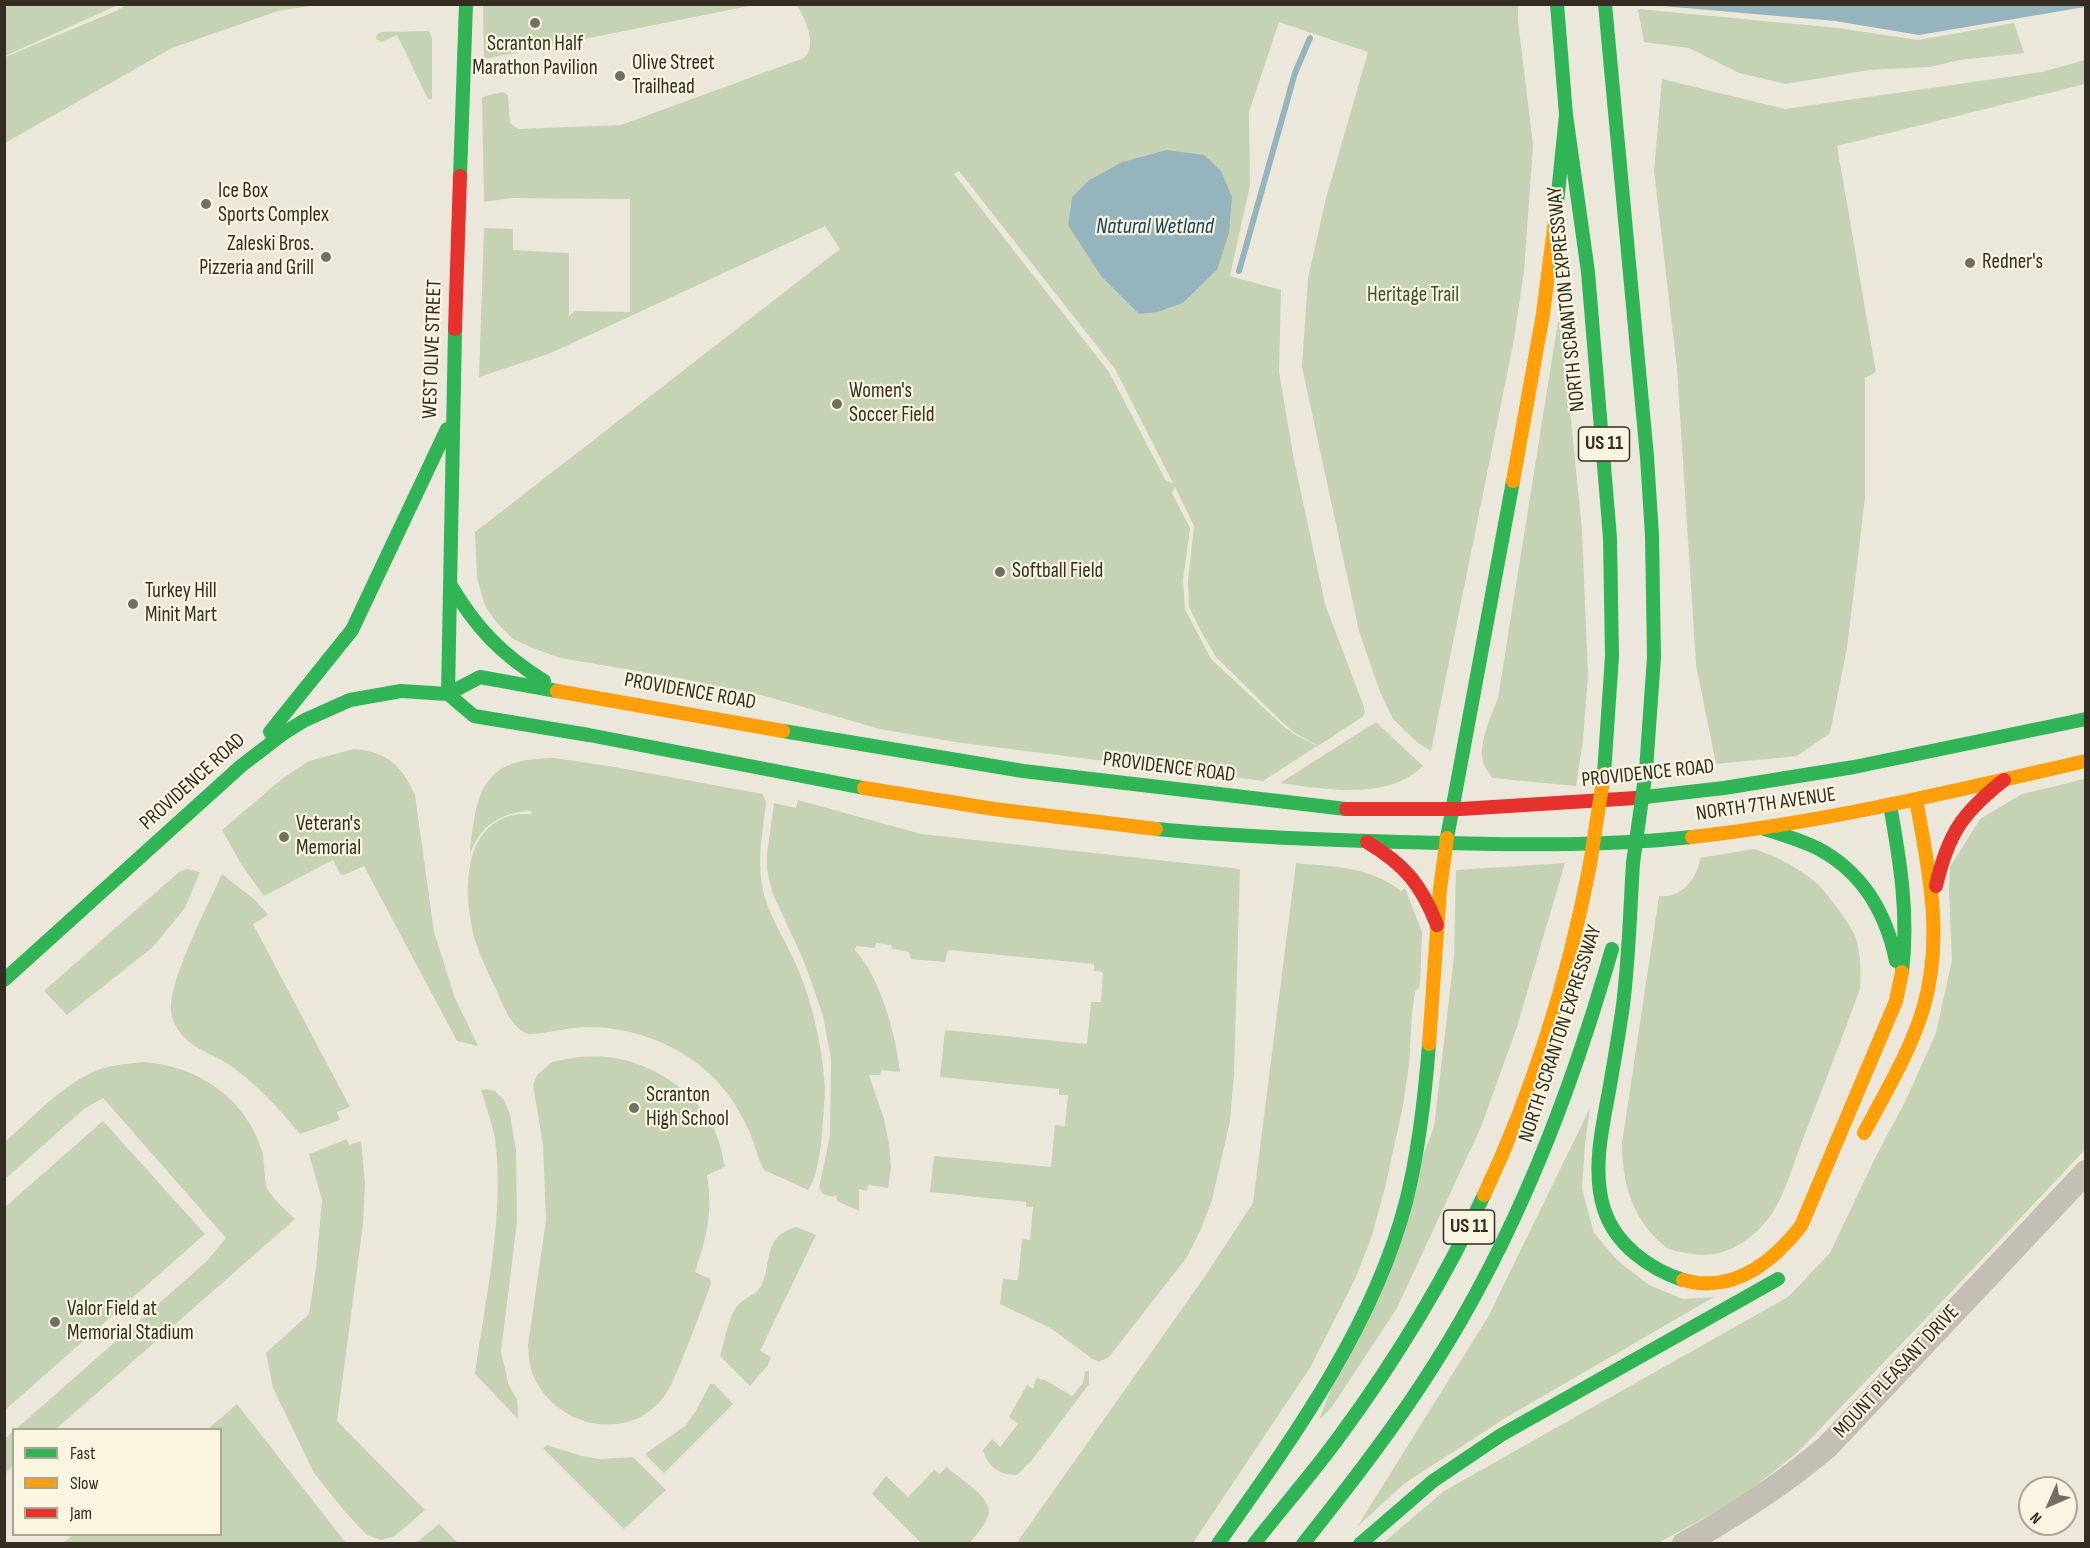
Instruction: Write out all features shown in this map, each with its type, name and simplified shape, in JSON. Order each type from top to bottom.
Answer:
[{"type":"main road","name":"WEST OLIVE STREET","points":[[448,694],[452,419],[466,4]]},
{"type":"main road","name":"NORTH SCRANTON EXPRESSWAY","points":[[1254,1544],[1340,1437],[1384,1372],[1432,1296],[1485,1197],[1513,1133],[1546,1040],[1563,987],[1579,923],[1604,774],[1612,656],[1610,538],[1588,272],[1566,115],[1557,4]]},
{"type":"main road","name":"NORTH SCRANTON EXPRESSWAY","points":[[1304,1544],[1369,1459],[1435,1364],[1518,1213],[1543,1157],[1582,1052],[1614,942],[1633,863],[1646,770],[1654,657],[1654,596],[1647,457],[1605,4]]},
{"type":"main road","points":[[1218,1544],[1338,1362],[1358,1323],[1392,1245],[1404,1206],[1422,1126],[1440,891],[1543,314],[1566,115]]},
{"type":"main road","points":[[241,766],[328,663],[352,630],[452,419]]},
{"type":"main road","points":[[450,584],[464,609],[490,642],[521,667],[558,690]]},
{"type":"main road","name":"PROVIDENCE ROAD","points":[[4,980],[241,766],[284,733],[305,720],[350,700],[401,691],[448,694],[480,677],[937,758],[1023,771],[1368,811],[1555,805],[1669,794],[1895,766],[2085,719]]},
{"type":"main road","points":[[448,694],[474,716],[1017,813],[1128,826],[1280,838],[1448,844]]},
{"type":"main road","name":"NORTH 7TH AVENUE","points":[[1448,844],[1544,846],[1615,844],[1762,828],[1818,820],[1913,794],[2004,780],[2085,761]]},
{"type":"main road","points":[[1857,1149],[1923,1009],[1933,957],[1934,900],[1947,843],[1974,803],[2004,780]]},
{"type":"main road","points":[[1913,794],[1934,900]]},
{"type":"main road","points":[[1633,863],[1623,1004],[1600,1147],[1598,1182],[1603,1208],[1613,1231],[1637,1256],[1658,1270],[1681,1280],[1696,1283],[1727,1282],[1757,1270],[1782,1250],[1801,1226],[1896,1001],[1902,977],[1907,928],[1906,902],[1890,800]]},
{"type":"main road","points":[[1762,828],[1800,840],[1832,857],[1848,870],[1872,897],[1882,913],[1894,951],[1897,971],[1896,1001]]},
{"type":"main road","points":[[1366,842],[1389,855],[1415,880],[1429,902],[1438,927]]},
{"type":"main road","points":[[1360,1544],[1433,1481],[1484,1446],[1768,1287],[1790,1270]]},
{"type":"street","name":"MOUNT PLEASANT DRIVE","points":[[1684,1544],[1754,1503],[1791,1477],[1827,1447],[2085,1172]]},
{"type":"green space","points":[[5,4],[118,4],[118,5],[5,56]]},
{"type":"green space","points":[[483,4],[754,4],[754,5],[484,59]]},
{"type":"green space","points":[[127,5],[316,5],[278,11],[172,48],[5,143],[5,57]]},
{"type":"green space","name":"Heritage Trail","points":[[797,5],[1518,5],[1533,145],[1524,272],[1513,345],[1431,751],[1418,743],[1393,719],[1380,692],[1359,631],[1302,367],[1308,278],[1326,198],[1368,52],[1279,22],[1249,112],[1250,185],[1230,276],[1281,290],[1279,372],[1294,460],[1325,604],[1364,707],[1365,713],[1362,717],[1318,746],[1283,723],[1216,657],[1189,607],[1188,580],[1194,526],[1175,487],[1172,493],[1190,528],[1183,580],[1185,609],[1211,659],[1282,725],[1294,734],[1317,746],[1263,781],[955,742],[880,729],[765,696],[679,678],[560,658],[513,639],[497,623],[485,606],[477,578],[475,532],[840,249],[825,226],[551,353],[479,377],[484,228],[513,229],[513,250],[569,253],[569,316],[575,311],[630,312],[630,199],[513,198],[484,202],[482,97],[502,92],[508,95],[510,123],[518,129],[621,125],[804,58],[810,47],[809,32]],"holes":[[[1166,150],[1217,270],[1183,303],[1158,312],[1068,225],[1072,197],[1089,180],[1122,162]],[[959,171],[1115,369],[1173,483],[1166,481],[1109,372],[954,174]]]},
{"type":"green space","points":[[1638,9],[1838,28],[1918,40],[2014,23],[2024,53],[1960,60],[1930,67],[1869,70],[1786,84],[1739,73],[1689,48],[1644,42]]},
{"type":"green space","points":[[429,31],[432,38],[432,99],[428,99],[397,35],[381,42],[376,39],[377,34],[382,32]]},
{"type":"green space","points":[[2085,60],[2085,84],[1837,146],[1876,372],[1865,378],[1865,498],[1847,648],[1830,733],[1797,756],[1716,764],[1696,665],[1677,368],[1654,171],[1662,79],[1785,109],[2042,72]]},
{"type":"green space","points":[[1560,309],[1582,530],[1588,676],[1583,740],[1576,786],[1492,778],[1482,757],[1486,731],[1498,698]]},
{"type":"green space","points":[[1376,722],[1423,766],[1409,777],[1374,788],[1355,790],[1316,788],[1280,783]]},
{"type":"green space","points":[[354,749],[376,753],[392,762],[399,768],[415,795],[434,932],[455,998],[478,1046],[457,1041],[364,866],[344,875],[340,874],[333,860],[264,896],[241,864],[222,830],[283,778],[309,761]]},
{"type":"green space","points":[[554,758],[763,794],[766,803],[760,864],[764,895],[806,990],[815,1022],[824,1072],[825,1093],[821,1147],[816,1171],[808,1190],[764,1170],[753,1140],[734,1103],[706,1070],[689,1057],[651,1038],[609,1028],[580,1027],[528,1034],[516,1026],[507,1014],[475,940],[469,906],[470,869],[474,851],[481,836],[493,824],[509,816],[532,814],[531,811],[510,814],[493,822],[474,844],[470,854],[474,821],[483,790],[499,771],[522,761]]},
{"type":"green space","points":[[2085,779],[2086,1149],[1798,1452],[1739,1499],[1658,1543],[1382,1544],[1444,1491],[1788,1297],[1830,1253],[1875,1158],[1905,1102],[1936,1033],[1952,960],[1950,867],[1980,819],[2022,794]]},
{"type":"green space","points":[[798,800],[921,834],[1240,869],[1234,1074],[1230,1121],[1212,1200],[1187,1257],[1109,1357],[1099,1362],[1052,1329],[1000,1304],[1003,1279],[1018,1280],[1022,1239],[1030,1240],[1033,1207],[1026,1207],[1026,1202],[930,1192],[934,1156],[1051,1167],[1055,1125],[1065,1126],[1068,1095],[1059,1095],[1059,1089],[940,1077],[945,1030],[1087,1044],[1091,1002],[1101,1002],[1103,972],[1094,971],[1094,964],[948,950],[945,962],[911,959],[909,952],[892,949],[891,945],[876,943],[875,948],[856,946],[855,950],[864,961],[879,991],[891,1024],[898,1057],[900,1072],[881,1070],[880,1075],[869,1075],[884,1119],[891,1168],[888,1188],[868,1185],[867,1191],[859,1189],[859,1211],[837,1201],[836,1195],[832,1197],[823,1194],[819,1188],[830,1135],[831,1059],[823,1016],[802,957],[772,892],[767,869],[774,803],[796,808]]},
{"type":"green space","points":[[1754,849],[1786,862],[1809,877],[1820,886],[1838,909],[1856,938],[1859,951],[1860,989],[1785,1188],[1771,1215],[1756,1232],[1727,1251],[1705,1255],[1681,1252],[1663,1245],[1652,1235],[1636,1211],[1627,1186],[1622,1158],[1622,1143],[1659,896],[1674,894],[1687,886],[1696,873],[1700,858]]},
{"type":"green space","points":[[1296,863],[1351,869],[1377,877],[1401,891],[1405,888],[1422,932],[1420,986],[1415,992],[1412,1013],[1409,1065],[1403,1106],[1371,1239],[1355,1279],[1310,1368],[1193,1543],[1016,1544],[1203,1279],[1253,1203]]},
{"type":"green space","points":[[1565,863],[1517,1027],[1481,1127],[1397,1308],[1332,1407],[1319,1420],[1434,1127],[1454,956],[1456,870]]},
{"type":"green space","points":[[187,869],[200,872],[185,908],[152,948],[67,1015],[44,991],[179,872]]},
{"type":"green space","points":[[222,874],[256,901],[268,915],[253,924],[350,1107],[337,1112],[340,1120],[300,1134],[257,1087],[228,1064],[190,1042],[180,1032],[174,1021],[171,1010],[176,980],[190,942]]},
{"type":"green space","points":[[578,1057],[606,1057],[636,1063],[677,1086],[690,1096],[709,1119],[719,1143],[725,1167],[707,1175],[708,1224],[695,1272],[710,1279],[711,1284],[674,1378],[663,1398],[648,1412],[632,1421],[614,1424],[595,1424],[578,1419],[561,1410],[547,1397],[536,1381],[529,1359],[528,1345],[546,1220],[543,1145],[533,1085],[537,1075],[552,1062]]},
{"type":"green space","points":[[143,1062],[163,1065],[182,1070],[217,1088],[244,1115],[262,1151],[267,1188],[295,1219],[57,1428],[17,1428],[207,1261],[226,1238],[103,1098],[84,1109],[5,1179],[5,1142],[69,1086],[93,1072],[111,1066]]},
{"type":"green space","points":[[481,1090],[495,1091],[504,1100],[510,1114],[516,1150],[517,1222],[501,1352],[509,1386],[517,1399],[518,1419],[475,1374],[496,1227],[495,1139]]},
{"type":"green space","points":[[1590,1108],[1582,1189],[1594,1233],[1617,1260],[1649,1285],[1683,1299],[1714,1297],[1507,1417],[1405,1483],[1357,1527],[1488,1317]]},
{"type":"green space","name":"Valor Field at Memorial Stadium","points":[[103,1121],[205,1234],[5,1410],[5,1207]]},
{"type":"green space","points":[[347,1139],[349,1145],[361,1141],[365,1183],[363,1224],[337,1421],[425,1510],[395,1536],[381,1540],[367,1535],[314,1473],[273,1388],[266,1353],[309,1314],[322,1200],[309,1154]]},
{"type":"green space","points":[[796,1227],[816,1235],[760,1351],[771,1357],[768,1365],[750,1386],[720,1356],[727,1329],[735,1309],[761,1286],[773,1243],[785,1231]]},
{"type":"green space","points":[[1085,1371],[1089,1371],[1089,1384],[1032,1460],[1017,1475],[995,1469],[983,1450],[992,1439],[1000,1447],[1018,1424],[1009,1417],[1027,1385],[1033,1389],[1036,1378],[1045,1380],[1072,1396],[1083,1383]]},
{"type":"green space","points":[[710,1384],[714,1384],[733,1404],[664,1473],[645,1454],[685,1426]]},
{"type":"green space","points":[[237,1404],[346,1543],[63,1543],[72,1536],[222,1536],[222,1428],[209,1428]]},
{"type":"green space","points":[[12,1432],[12,1467],[5,1474],[5,1439]]},
{"type":"green space","points":[[547,1445],[599,1459],[633,1457],[666,1490],[624,1529],[543,1448]]},
{"type":"green space","points":[[946,1467],[984,1499],[989,1511],[987,1519],[970,1543],[921,1543],[872,1494],[886,1476],[908,1497],[934,1470],[940,1474]]},
{"type":"green space","points":[[439,1524],[458,1543],[416,1543]]},
{"type":"water","points":[[2085,4],[2085,7],[1919,35],[1835,21],[1651,5]]},
{"type":"water","name":"Natural Wetland","points":[[1166,150],[1204,155],[1221,171],[1232,197],[1229,233],[1217,270],[1183,303],[1158,312],[1139,314],[1101,276],[1068,225],[1072,197],[1089,180],[1122,162]]},
{"type":"waterway","points":[[1239,271],[1295,73],[1310,38]]},
{"type":"traffic: fast","points":[[460,176],[466,4]]},
{"type":"traffic: fast","points":[[1557,4],[1566,115],[1588,272],[1610,538],[1612,656],[1604,774]]},
{"type":"traffic: fast","points":[[1605,4],[1647,457],[1652,536],[1654,657],[1646,770]]},
{"type":"traffic: fast","points":[[1556,213],[1566,115]]},
{"type":"traffic: fast","points":[[448,694],[455,329]]},
{"type":"traffic: fast","points":[[270,732],[352,630],[447,429]]},
{"type":"traffic: fast","points":[[1447,838],[1513,481]]},
{"type":"traffic: fast","points":[[450,584],[470,614],[491,639],[515,661],[544,681]]},
{"type":"traffic: fast","points":[[4,980],[241,766],[305,720],[350,700],[401,691],[448,694],[480,677],[557,691]]},
{"type":"traffic: fast","points":[[448,694],[474,716],[589,735],[864,788]]},
{"type":"traffic: fast","points":[[1636,798],[1724,788],[1854,767],[2086,719]]},
{"type":"traffic: fast","points":[[783,731],[1023,771],[1346,809]]},
{"type":"traffic: fast","points":[[1633,863],[1646,770]]},
{"type":"traffic: fast","points":[[1890,805],[1904,909],[1902,972]]},
{"type":"traffic: fast","points":[[1762,828],[1815,847],[1846,868],[1869,894],[1878,909],[1892,943],[1896,961]]},
{"type":"traffic: fast","points":[[1156,829],[1300,839],[1506,844],[1599,843],[1692,837]]},
{"type":"traffic: fast","points":[[1633,863],[1623,1005],[1599,1150],[1600,1195],[1609,1222],[1625,1244],[1646,1262],[1683,1280]]},
{"type":"traffic: fast","points":[[1303,1544],[1404,1411],[1434,1365],[1490,1266],[1515,1215],[1559,1111],[1596,1004],[1612,949]]},
{"type":"traffic: fast","points":[[1218,1544],[1301,1423],[1352,1338],[1373,1294],[1391,1249],[1411,1182],[1421,1123],[1429,1044]]},
{"type":"traffic: fast","points":[[1254,1544],[1329,1451],[1380,1379],[1435,1289],[1484,1195]]},
{"type":"traffic: fast","points":[[1360,1544],[1433,1481],[1501,1435],[1778,1279]]},
{"type":"traffic: slow","points":[[1513,481],[1543,314],[1556,213]]},
{"type":"traffic: slow","points":[[557,691],[783,731]]},
{"type":"traffic: slow","points":[[1692,837],[1841,814],[2086,761]]},
{"type":"traffic: slow","points":[[1590,864],[1604,774]]},
{"type":"traffic: slow","points":[[864,788],[994,809],[1156,829]]},
{"type":"traffic: slow","points":[[1864,1133],[1897,1072],[1918,1025],[1929,983],[1933,957],[1932,904],[1926,852],[1916,800]]},
{"type":"traffic: slow","points":[[1429,1044],[1440,889],[1447,838]]},
{"type":"traffic: slow","points":[[1484,1195],[1519,1115],[1548,1033],[1571,949],[1590,864]]},
{"type":"traffic: slow","points":[[1683,1280],[1718,1283],[1735,1279],[1764,1263],[1790,1240],[1801,1226],[1896,1001],[1902,972]]},
{"type":"traffic: jam","points":[[455,329],[460,176]]},
{"type":"traffic: jam","points":[[1936,886],[1946,852],[1959,826],[1977,803],[2004,780]]},
{"type":"traffic: jam","points":[[1346,809],[1461,809],[1636,798]]},
{"type":"traffic: jam","points":[[1367,842],[1392,859],[1410,877],[1425,898],[1437,925]]},
{"type":"place","name":"Scranton Half Marathon Pavilion","points":[[535,23]]},
{"type":"place","name":"Olive Street Trailhead","points":[[620,76]]},
{"type":"place","name":"Ice Box Sports Complex","points":[[206,204]]},
{"type":"place","name":"Zaleski Bros. Pizzeria and Grill","points":[[326,257]]},
{"type":"place","name":"Redner's","points":[[1970,263]]},
{"type":"place","name":"Women's Soccer Field","points":[[837,404]]},
{"type":"place","name":"Softball Field","points":[[1000,572]]},
{"type":"place","name":"Turkey Hill Minit Mart","points":[[133,604]]},
{"type":"place","name":"Veteran's Memorial","points":[[284,837]]},
{"type":"place","name":"Scranton High School","points":[[634,1108]]},
{"type":"place","name":"Valor Field at Memorial Stadium","points":[[55,1322]]}]
